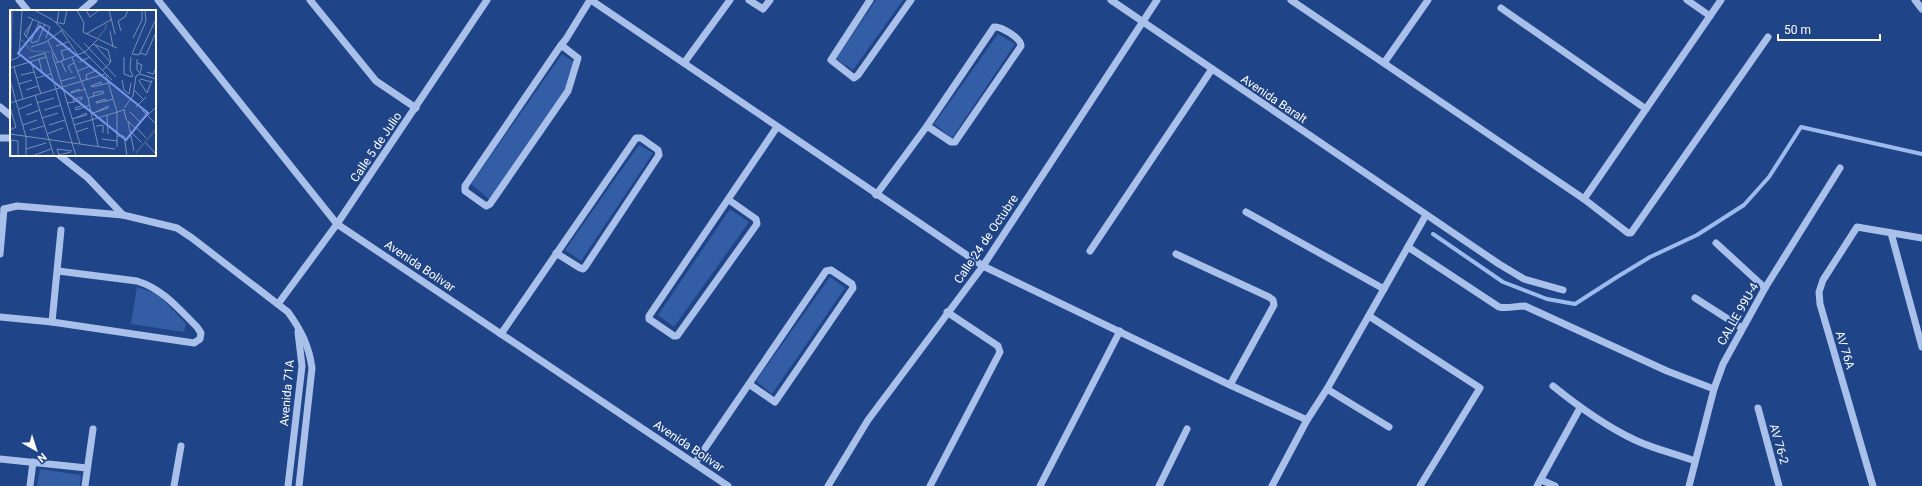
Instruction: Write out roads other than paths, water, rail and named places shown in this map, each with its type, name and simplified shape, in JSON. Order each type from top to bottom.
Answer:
[{"type":"street","points":[[19,0],[27,10]]},
{"type":"street","points":[[82,10],[94,0]]},
{"type":"street","name":"Avenida Bolivar","points":[[158,0],[337,224],[728,486]]},
{"type":"street","points":[[310,0],[376,81],[416,108]]},
{"type":"street","name":"Calle 5 de Julio","points":[[278,304],[337,224],[487,0]]},
{"type":"street","points":[[561,45],[578,58],[568,91],[490,204],[486,206],[465,191],[464,186],[561,45],[590,0],[982,266],[1230,385],[1307,420]]},
{"type":"street","points":[[684,63],[730,0]]},
{"type":"street","points":[[749,0],[763,8],[770,0]]},
{"type":"street","points":[[870,0],[831,60],[854,78],[858,76],[911,0]]},
{"type":"street","name":"Avenida Baralt","points":[[1111,0],[1426,215],[1524,278],[1563,290]]},
{"type":"street","name":"Calle 24 de Octubre","points":[[828,486],[868,420],[982,266],[1157,0]]},
{"type":"street","points":[[1291,0],[1584,199],[1628,233],[1631,233],[1768,36]]},
{"type":"street","points":[[1384,63],[1428,0]]},
{"type":"street","points":[[1686,0],[1710,16]]},
{"type":"street","points":[[1584,199],[1721,0]]},
{"type":"street","points":[[1915,0],[1922,9]]},
{"type":"street","points":[[1501,8],[1646,109]]},
{"type":"street","points":[[876,195],[927,126],[994,27],[998,27],[1019,40],[1021,46],[954,142],[951,142],[927,126]]},
{"type":"street","points":[[1090,251],[1212,69]]},
{"type":"street","points":[[0,107],[10,115]]},
{"type":"street","points":[[729,200],[756,219],[757,224],[677,336],[674,336],[649,319],[649,316],[777,127]]},
{"type":"street","points":[[501,334],[556,253],[636,138],[641,138],[658,150],[659,155],[586,267],[583,269],[580,268],[556,253]]},
{"type":"street","points":[[60,156],[88,178],[123,215]]},
{"type":"street","name":"CALLE 99U-4","points":[[1689,486],[1714,389],[1723,364],[1765,288],[1840,168]]},
{"type":"street","points":[[0,254],[2,212],[17,206],[123,215],[177,228],[278,304],[296,324]]},
{"type":"street","points":[[1246,212],[1384,289]]},
{"type":"street","points":[[1272,486],[1307,420],[1327,390],[1426,215]]},
{"type":"street","name":"AV 76A","points":[[1873,486],[1820,304],[1819,292],[1823,280],[1857,228],[1891,233]]},
{"type":"street","points":[[52,322],[61,230]]},
{"type":"street","points":[[1922,238],[1891,233],[1922,347]]},
{"type":"street","points":[[1716,242],[1765,288]]},
{"type":"street","points":[[1408,247],[1499,307],[1508,308],[1524,306],[1667,371],[1714,389]]},
{"type":"street","points":[[1176,254],[1273,300],[1274,305],[1230,385]]},
{"type":"street","points":[[695,463],[826,271],[831,270],[852,284],[853,288],[777,400],[773,402],[749,384]]},
{"type":"street","points":[[0,317],[52,322],[194,343],[200,339],[202,333],[162,293],[150,285],[137,281],[58,271]]},
{"type":"street","points":[[1695,298],[1742,328]]},
{"type":"street","points":[[930,486],[1000,352],[998,346],[947,312]]},
{"type":"street","points":[[1369,316],[1480,388],[1420,486]]},
{"type":"street","name":"Avenida 71A","points":[[288,486],[302,366],[296,324]]},
{"type":"street","name":"Avenida 71A","points":[[296,324],[309,349],[312,368],[299,486]]},
{"type":"street","points":[[1040,486],[1120,331]]},
{"type":"street","points":[[1553,386],[1580,408],[1608,427],[1636,441],[1696,461]]},
{"type":"street","points":[[1327,390],[1389,427]]},
{"type":"street","points":[[1555,486],[1539,483],[1580,408]]},
{"type":"street","name":"AV 76-2","points":[[1758,408],[1779,486]]},
{"type":"street","points":[[1159,486],[1187,429]]},
{"type":"street","points":[[85,486],[93,430]]},
{"type":"street","points":[[174,486],[181,446]]},
{"type":"street","points":[[0,459],[87,468]]},
{"type":"street","points":[[30,486],[33,462]]},
{"type":"waterway","points":[[1433,234],[1503,282],[1547,299],[1575,304],[1650,257],[1697,235],[1744,205],[1769,177],[1801,127],[1922,154]]}]
